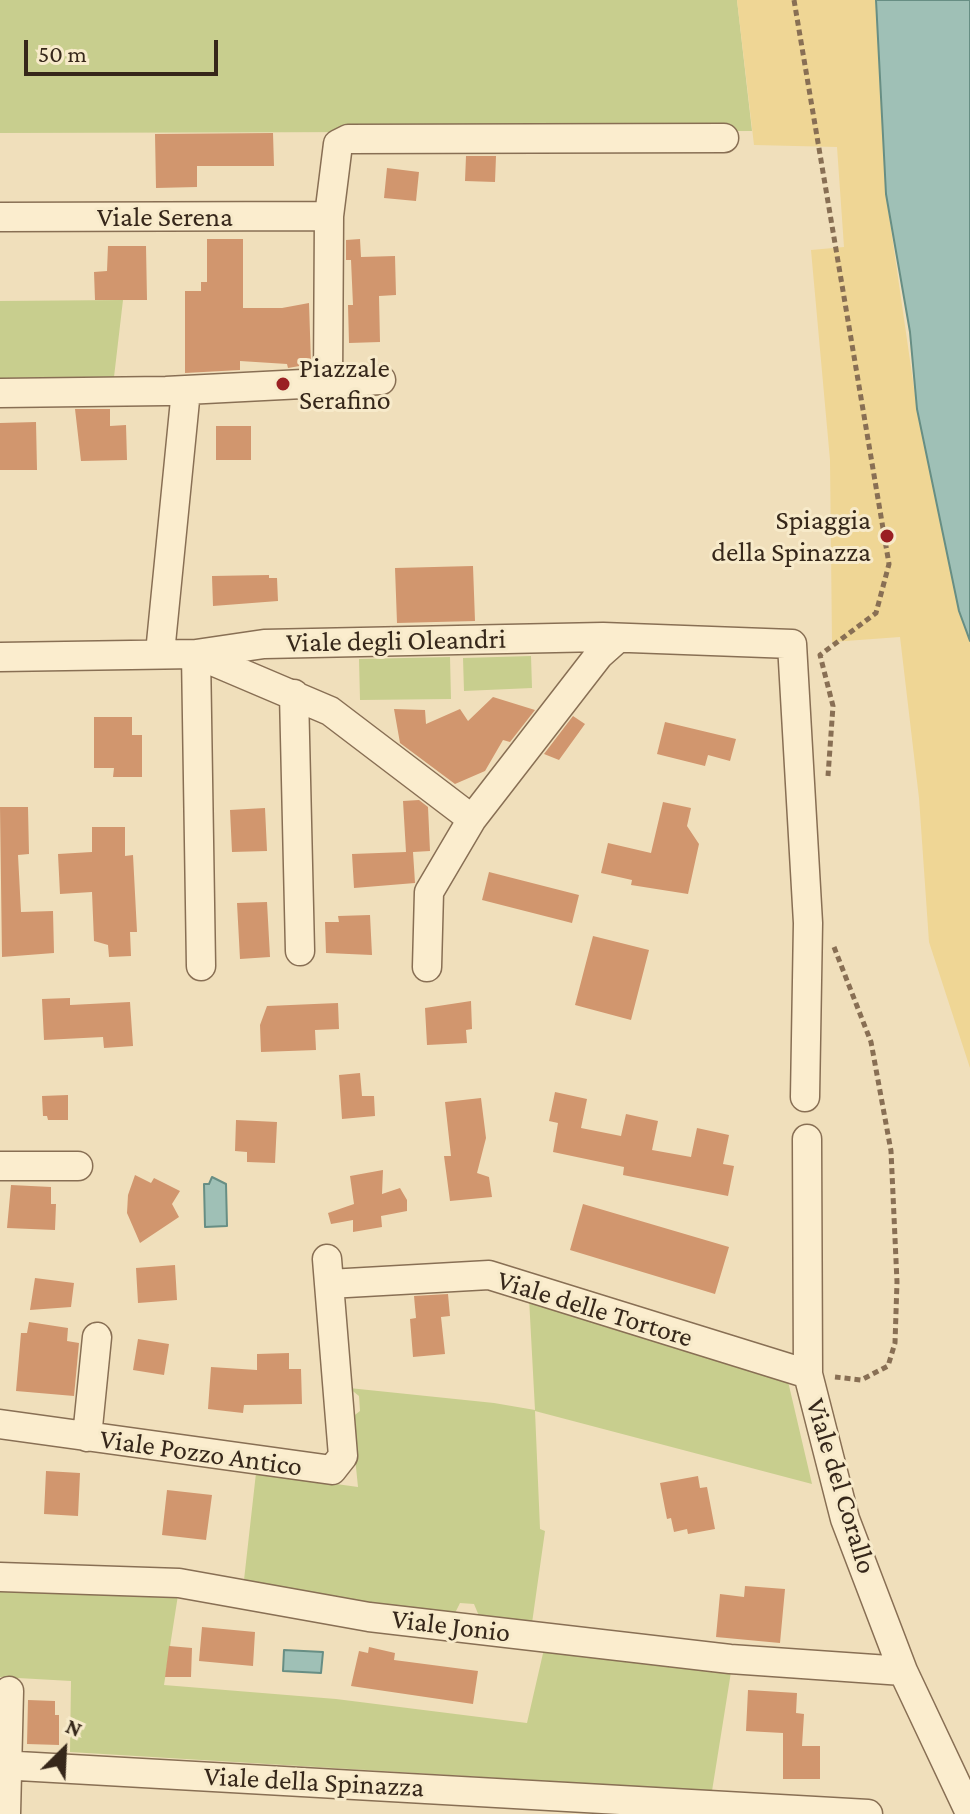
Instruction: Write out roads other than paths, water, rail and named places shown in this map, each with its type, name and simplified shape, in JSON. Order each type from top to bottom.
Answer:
[{"type":"street","points":[[328,383],[329,216],[333,206],[334,152],[338,144],[348,139],[724,138]]},
{"type":"street","name":"Viale Serena","points":[[0,217],[329,216]]},
{"type":"street","points":[[0,393],[176,391],[381,380]]},
{"type":"street","points":[[160,653],[176,391]]},
{"type":"street","points":[[427,967],[429,892],[472,819],[599,655],[617,639]]},
{"type":"street","name":"Viale degli Oleandri","points":[[0,657],[196,654],[264,644],[617,639],[792,644],[808,923],[805,1097]]},
{"type":"street","points":[[201,966],[196,654],[330,711],[472,819]]},
{"type":"street","points":[[294,694],[300,951]]},
{"type":"street","name":"Viale del Corallo","points":[[807,1139],[808,1374],[845,1519],[903,1671],[970,1813]]},
{"type":"street","points":[[0,1166],[78,1166]]},
{"type":"street","name":"Viale delle Tortore","points":[[328,1272],[489,1275],[808,1374]]},
{"type":"street","name":"Viale Pozzo Antico","points":[[0,1424],[332,1470],[343,1456],[328,1272]]},
{"type":"street","points":[[87,1437],[97,1337]]},
{"type":"street","name":"Viale Jonio","points":[[0,1577],[179,1583],[385,1619],[730,1659],[903,1671]]},
{"type":"street","points":[[6,1814],[4,1766],[9,1691]]},
{"type":"street","name":"Viale della Spinazza","points":[[4,1766],[868,1814]]},
{"type":"water","points":[[876,0],[970,0],[970,641],[959,611],[917,409],[910,332],[886,194]]},
{"type":"water","points":[[212,1177],[226,1184],[227,1226],[205,1227],[204,1184],[209,1184]]},
{"type":"water","points":[[284,1650],[323,1652],[321,1673],[283,1671]]},
{"type":"place","name":"Piazzale Serafino","points":[[283,384]]},
{"type":"place","name":"Spiaggia della Spinazza","points":[[887,536]]}]
